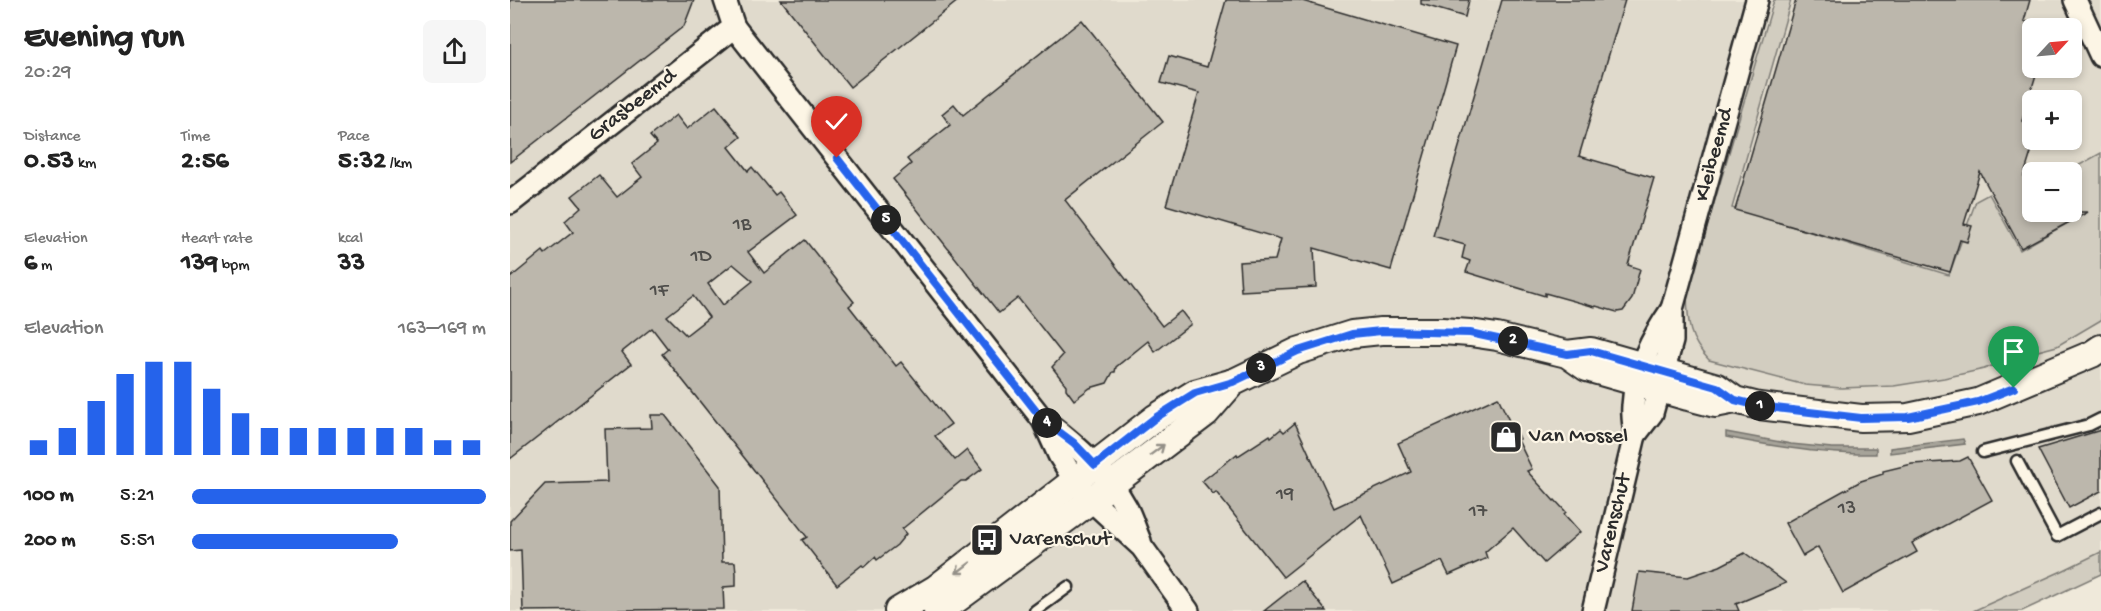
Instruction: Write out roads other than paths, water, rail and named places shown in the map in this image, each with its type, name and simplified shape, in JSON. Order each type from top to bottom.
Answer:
[{"type":"street","points":[[725,0],[734,27],[1043,420],[1074,443],[1085,473],[1101,493],[1126,507],[1142,547],[1188,611]]},
{"type":"street","name":"Kleibeemd","points":[[1650,377],[1672,341],[1672,309],[1757,0]]},
{"type":"street","points":[[2075,0],[2101,56]]},
{"type":"street","name":"Grasbeemd","points":[[510,203],[734,27]]},
{"type":"street","points":[[898,611],[935,590],[1155,418],[1195,393],[1233,382],[1298,351],[1352,334],[1381,331],[1470,333],[1567,354],[1587,368],[1650,377],[1715,404],[1735,400],[1759,406],[1861,418],[1908,417],[1978,402],[2092,354],[2101,348]]},
{"type":"street","name":"Varenschut","points":[[1593,611],[1635,435],[1633,408],[1650,377]]},
{"type":"street","points":[[937,611],[957,599],[1206,413],[1233,382]]},
{"type":"lane","points":[[1983,452],[2088,425],[2101,419]]},
{"type":"lane","points":[[2017,461],[2057,536],[2101,513]]},
{"type":"lane","points":[[1035,611],[1068,587]]},
{"type":"place","name":"Van Mossel","points":[[1506,437]]},
{"type":"place","name":"Varenschut","points":[[987,540]]}]
